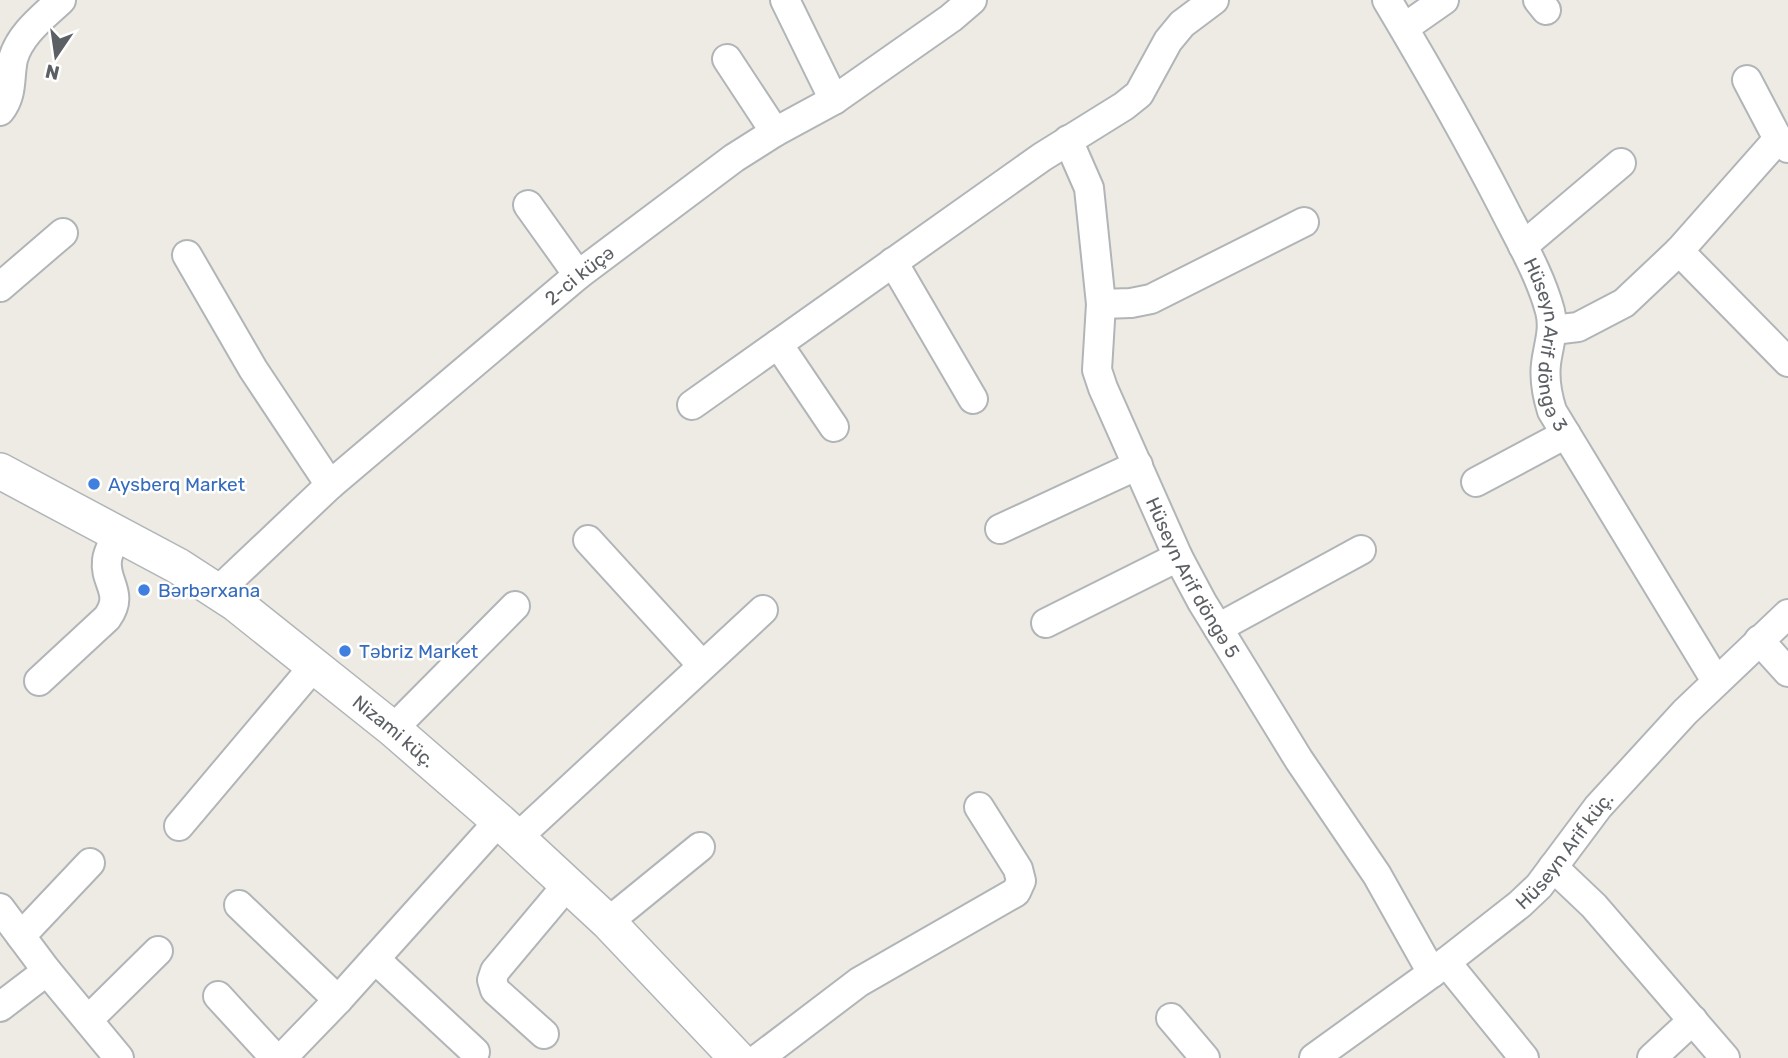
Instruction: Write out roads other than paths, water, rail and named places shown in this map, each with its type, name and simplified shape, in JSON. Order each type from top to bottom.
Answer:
[{"type":"street","points":[[0,111],[11,88],[13,59],[20,43],[33,25],[61,0]]},
{"type":"street","points":[[785,0],[834,100]]},
{"type":"street","name":"2-ci küçə","points":[[218,591],[330,485],[578,275],[734,158],[834,100],[951,18],[972,0]]},
{"type":"street","points":[[692,405],[1068,139],[1124,106],[1139,94],[1168,41],[1182,24],[1214,0]]},
{"type":"street","name":"Hüseyn Arif döngə 3","points":[[1387,0],[1462,127],[1523,246],[1551,313],[1553,330],[1546,363],[1545,388],[1552,411],[1716,681]]},
{"type":"street","points":[[1404,28],[1444,0]]},
{"type":"street","points":[[727,59],[775,132]]},
{"type":"street","points":[[1553,330],[1578,327],[1624,303],[1679,251],[1783,143],[1747,80]]},
{"type":"street","name":"Hüseyn Arif döngə 5","points":[[1068,139],[1089,188],[1101,304],[1097,370],[1178,556],[1202,602],[1298,760],[1439,967],[1524,1058]]},
{"type":"street","points":[[1523,246],[1621,163]]},
{"type":"street","points":[[528,205],[578,275]]},
{"type":"street","points":[[1101,304],[1151,299],[1304,222]]},
{"type":"street","points":[[0,287],[63,233]]},
{"type":"street","points":[[1679,251],[1788,362]]},
{"type":"street","points":[[187,256],[253,369],[330,485]]},
{"type":"street","points":[[893,262],[973,399]]},
{"type":"street","points":[[778,344],[834,427]]},
{"type":"street","points":[[1476,482],[1566,434]]},
{"type":"street","points":[[1000,528],[1138,466]]},
{"type":"street","name":"Nizami küç.","points":[[0,471],[178,566],[218,591],[314,666],[393,729],[509,829],[608,922],[737,1058]]},
{"type":"street","points":[[39,681],[107,618],[114,608],[116,596],[107,569],[107,558],[117,534]]},
{"type":"street","points":[[588,540],[702,665]]},
{"type":"street","points":[[1218,628],[1361,550]]},
{"type":"street","points":[[1046,623],[1178,556]]},
{"type":"street","points":[[393,729],[515,606]]},
{"type":"street","points":[[282,1058],[375,959],[509,829],[763,610]]},
{"type":"street","name":"Hüseyn Arif küç.","points":[[1314,1058],[1520,904],[1539,886],[1598,807],[1685,712],[1788,614]]},
{"type":"street","points":[[1759,640],[1788,672]]},
{"type":"street","points":[[179,826],[314,666]]},
{"type":"street","points":[[759,1058],[859,982],[1016,892],[1021,881],[1018,869],[979,807]]},
{"type":"street","points":[[608,922],[700,847]]},
{"type":"street","points":[[21,936],[90,863]]},
{"type":"street","points":[[1553,867],[1594,906],[1725,1058]]},
{"type":"street","points":[[544,1034],[495,990],[492,980],[495,971],[568,884]]},
{"type":"street","points":[[239,905],[338,1000]]},
{"type":"street","points":[[0,908],[47,971],[119,1058]]},
{"type":"street","points":[[88,1020],[158,951]]},
{"type":"street","points":[[375,959],[475,1052]]},
{"type":"street","points":[[0,1007],[47,971]]},
{"type":"street","points":[[218,996],[275,1058]]},
{"type":"street","points":[[1171,1018],[1205,1058]]},
{"type":"street","points":[[1653,1058],[1693,1020]]},
{"type":"place","name":"Aysberq Market","points":[[94,484]]},
{"type":"place","name":"Bərbərxana","points":[[144,590]]},
{"type":"place","name":"Təbriz Market","points":[[345,651]]}]
